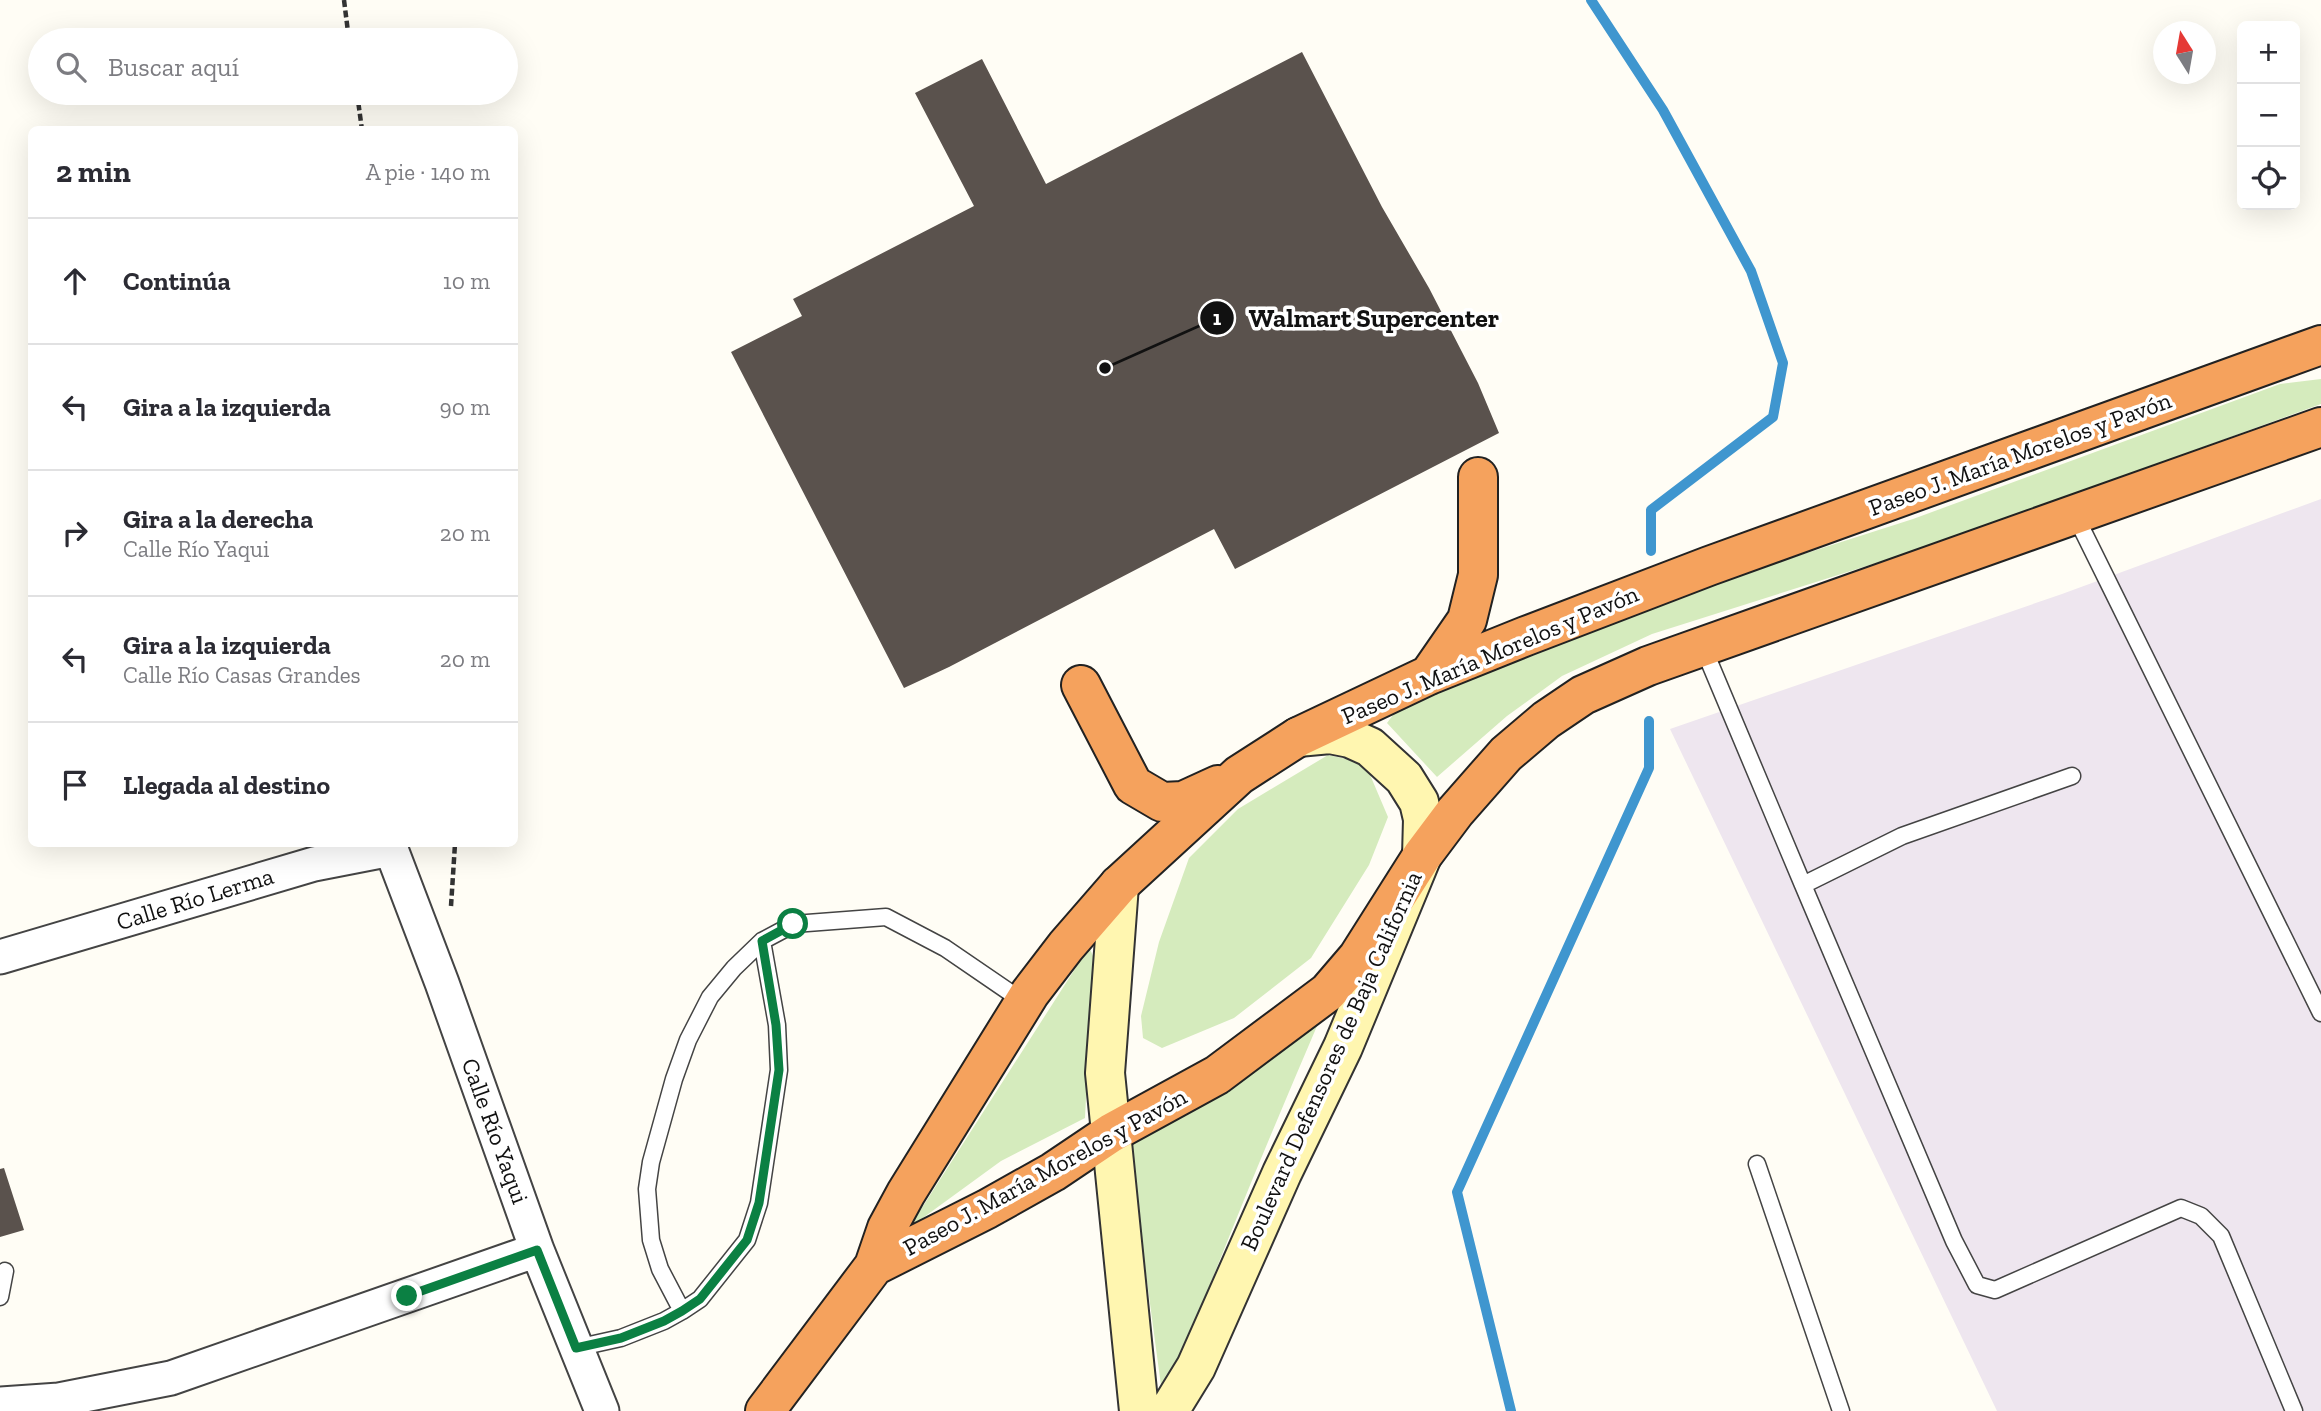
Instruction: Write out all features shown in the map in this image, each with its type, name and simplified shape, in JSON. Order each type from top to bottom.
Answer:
[{"type":"highway","name":"Paseo J. María Morelos y Pavón","points":[[874,1266],[887,1228],[906,1193],[1024,1002],[1066,946],[1119,885],[1239,775],[1298,737],[1429,675],[1709,566],[2321,345]]},
{"type":"highway","name":"Paseo J. María Morelos y Pavón","points":[[874,1266],[987,1209],[1053,1172],[1111,1133],[1217,1074],[1328,992],[1358,957],[1422,856],[1455,812],[1506,754],[1546,720],[1583,695],[1648,666],[2321,427]]},
{"type":"highway","points":[[1429,675],[1467,620],[1478,575],[1478,477]]},
{"type":"highway","points":[[1081,685],[1133,785],[1162,802],[1183,801],[1239,775]]},
{"type":"highway","points":[[765,1411],[874,1266]]},
{"type":"main road","name":"Boulevard Defensores de Baja California","points":[[1169,1411],[1196,1367],[1282,1173],[1343,1047],[1422,856],[1423,819],[1419,802],[1404,778],[1370,747],[1350,737],[1330,734],[1298,737]]},
{"type":"main road","points":[[1119,885],[1105,1073],[1139,1411]]},
{"type":"street","name":"Calle Río Lerma","points":[[0,957],[314,864],[391,849]]},
{"type":"street","name":"Calle Río Yaqui","points":[[391,849],[537,1250],[601,1411]]},
{"type":"street","points":[[0,1404],[59,1400],[171,1378],[537,1250]]},
{"type":"lane","points":[[2075,514],[2321,1013]]},
{"type":"lane","points":[[1703,647],[1954,1241],[1977,1285],[1995,1290],[2181,1208],[2201,1216],[2221,1237],[2294,1411]]},
{"type":"lane","points":[[1803,885],[1902,836],[2072,776]]},
{"type":"lane","points":[[682,1311],[660,1269],[651,1240],[647,1189],[651,1162],[688,1040],[710,997],[734,968],[762,941],[793,924],[886,917],[945,948],[1024,1002]]},
{"type":"lane","points":[[576,1348],[621,1338],[682,1311],[700,1299],[747,1240],[759,1203],[779,1070],[776,1025],[762,941]]},
{"type":"lane","points":[[1758,1164],[1841,1411]]},
{"type":"lane","points":[[0,1297],[5,1271]]},
{"type":"path","points":[[344,0],[348,28]]},
{"type":"path","points":[[359,105],[361,126]]},
{"type":"shaded area","points":[[2321,499],[2321,1411],[1997,1411],[1670,729],[2062,594]]},
{"type":"green space","points":[[2321,379],[2321,404],[1952,539],[1652,634],[1562,676],[1507,716],[1437,777],[1387,723],[1399,707],[1704,586],[1913,519],[2280,384]]},
{"type":"green space","points":[[1328,755],[1365,763],[1388,817],[1369,865],[1311,958],[1234,1018],[1162,1048],[1143,1038],[1141,1016],[1159,942],[1189,858],[1238,809]]},
{"type":"green space","points":[[1089,947],[1093,956],[1085,1118],[1001,1161],[909,1228]]},
{"type":"green space","points":[[1323,1012],[1221,1258],[1164,1408],[1133,1177],[1133,1137]]},
{"type":"building","points":[[1302,52],[1382,207],[1429,288],[1478,383],[1499,433],[1235,569],[1214,529],[904,688],[731,352],[802,316],[793,299],[974,206],[915,93],[982,59],[1046,184]]},
{"type":"building","points":[[4,1168],[24,1230],[0,1237],[0,1169]]},
{"type":"waterway","points":[[1591,0],[1663,110],[1751,271],[1783,363],[1773,417],[1651,510],[1651,551]]},
{"type":"waterway","points":[[1511,1411],[1457,1192],[1649,768],[1649,721]]},
{"type":"place","name":"Walmart Supercenter","points":[[1105,368]]},
{"type":"route","points":[[407,1296],[537,1250],[576,1348],[621,1338],[664,1321],[700,1299],[747,1240],[759,1203],[779,1070],[776,1025],[762,941],[793,924]]}]
